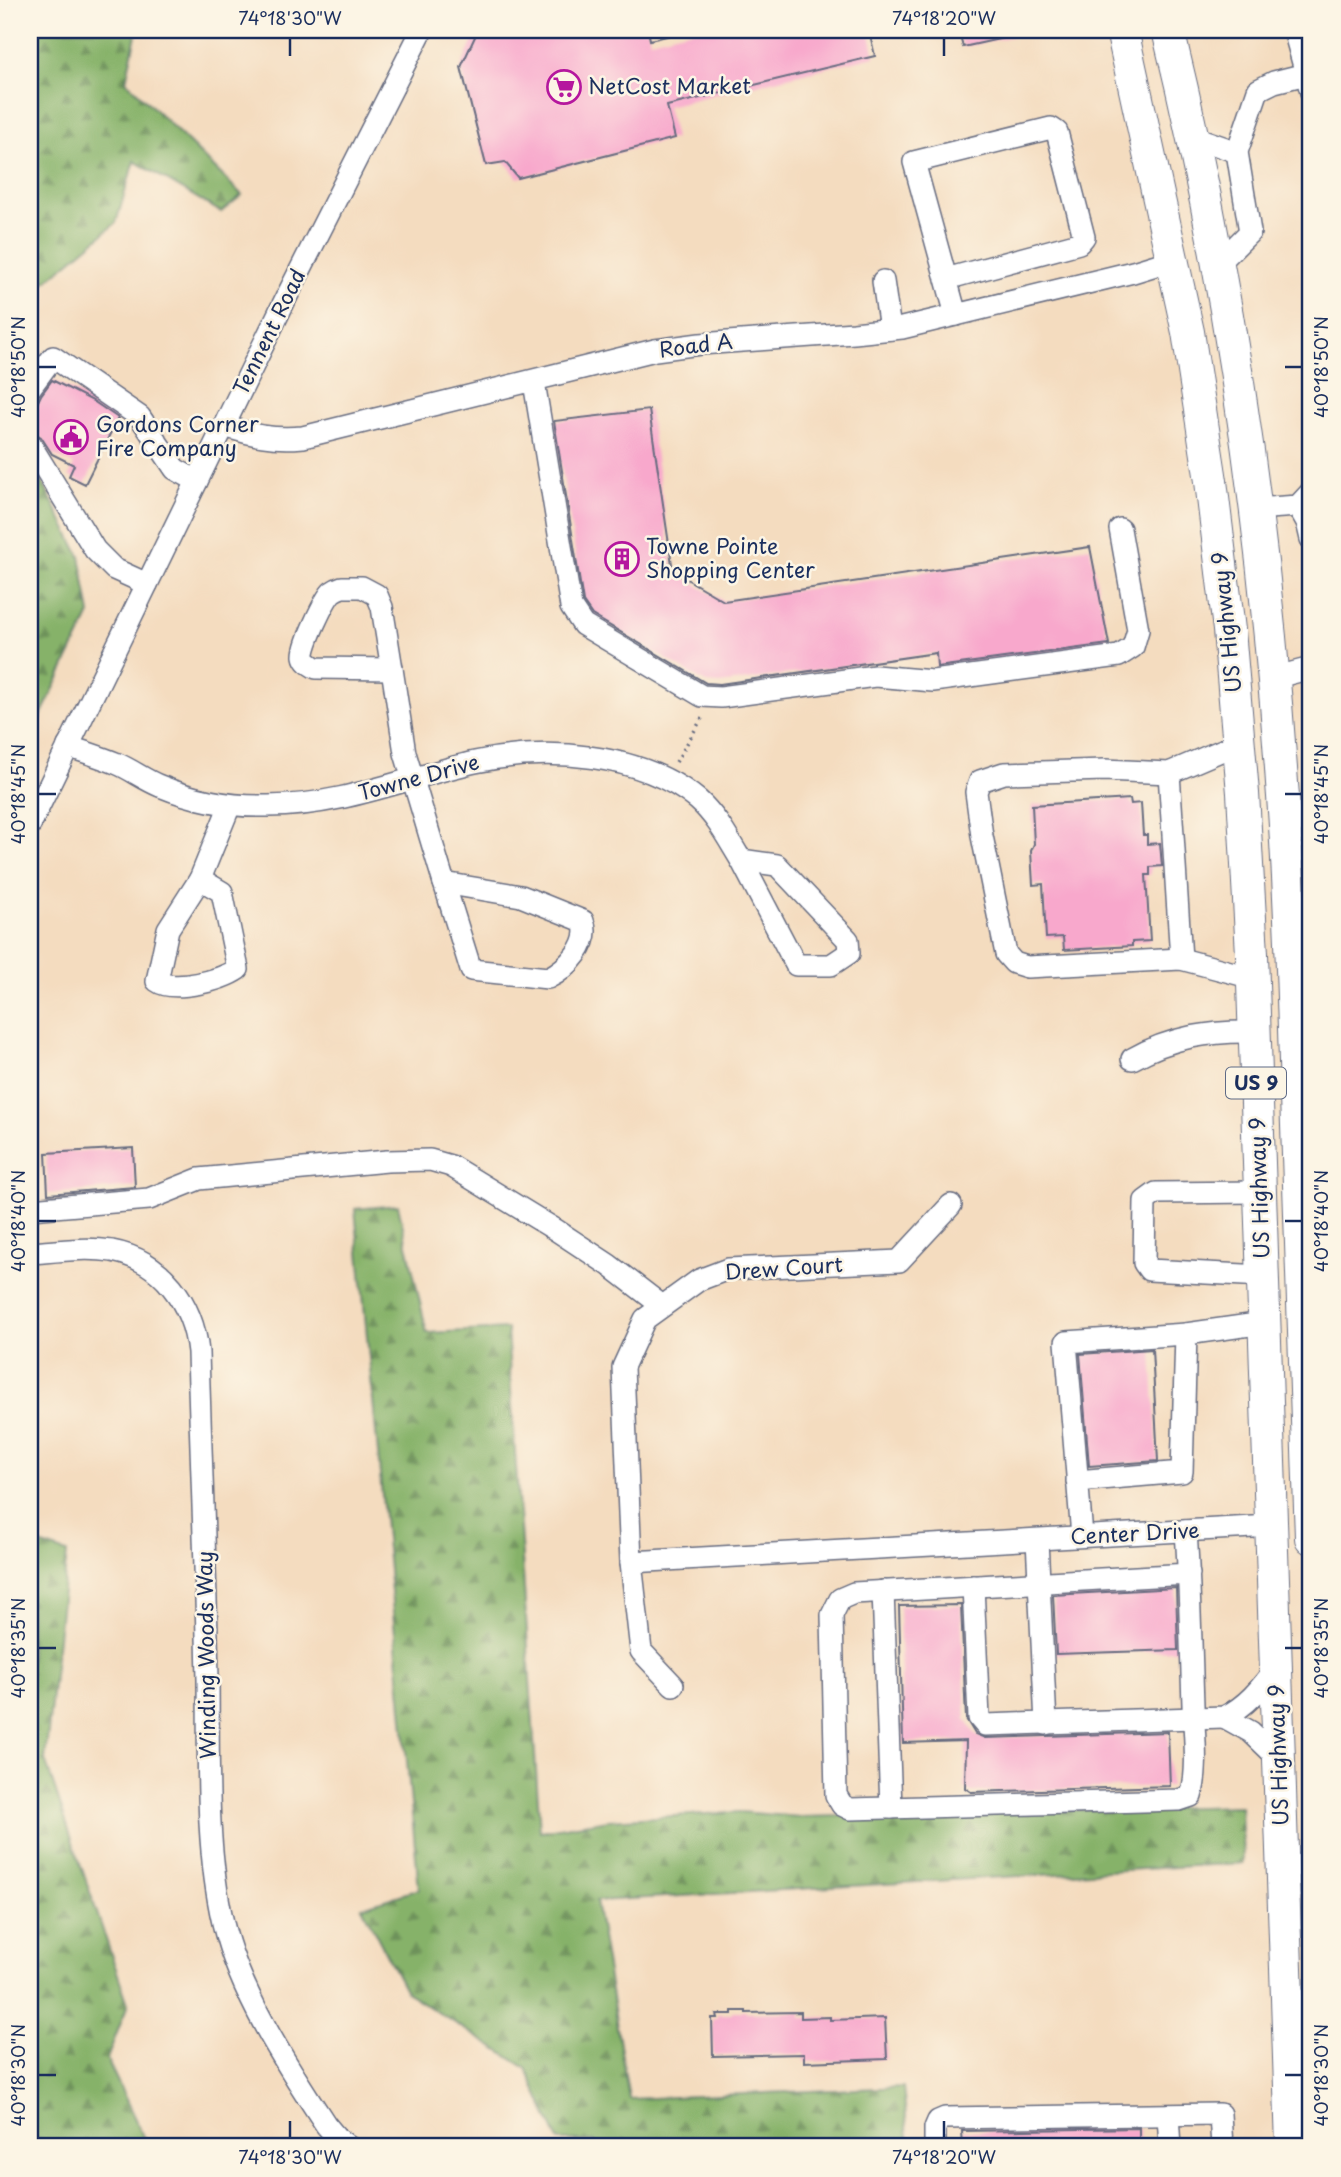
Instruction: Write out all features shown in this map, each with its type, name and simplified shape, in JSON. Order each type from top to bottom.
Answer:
[{"type":"highway","name":"US Highway 9","points":[[1122,30],[1188,332],[1214,500],[1239,743],[1260,1192],[1290,2145]]},
{"type":"highway","name":"US Highway 9","points":[[1168,30],[1217,265],[1255,509],[1273,678],[1298,818],[1311,1538]]},
{"type":"street","name":"Tennent Road","points":[[30,825],[224,426],[422,30]]},
{"type":"street","points":[[1217,265],[1250,232],[1237,152],[1258,90],[1274,82],[1309,83],[1294,30]]},
{"type":"street","points":[[946,279],[1079,243],[1084,237],[1057,132],[1051,128],[914,162],[946,279],[956,315]]},
{"type":"street","points":[[1191,136],[1237,152]]},
{"type":"street","name":"Road A","points":[[224,426],[263,438],[303,437],[655,350],[890,329],[1133,272],[1172,260]]},
{"type":"street","points":[[883,281],[890,329]]},
{"type":"street","points":[[30,388],[53,357],[140,417],[175,469],[197,481]]},
{"type":"street","points":[[534,382],[571,607],[583,625],[702,696],[876,676],[933,681],[1119,656],[1133,647],[1138,631],[1121,529]]},
{"type":"street","points":[[30,444],[95,550],[114,569],[147,584]]},
{"type":"street","points":[[1255,509],[1305,499],[1311,539]]},
{"type":"street","points":[[392,670],[316,668],[308,664],[304,657],[306,643],[333,591],[342,587],[362,587],[377,595],[382,607],[392,670],[405,753],[444,883],[471,970],[548,978],[554,976],[581,948],[585,940],[587,930],[583,921],[522,896],[444,883]]},
{"type":"street","points":[[1273,678],[1311,668]]},
{"type":"street","points":[[1239,743],[1170,773],[1105,770],[1004,772],[980,781],[976,792],[982,836],[1006,954],[1014,963],[1027,967],[1181,959],[1252,978]]},
{"type":"street","name":"Towne Drive","points":[[68,746],[172,790],[230,805],[308,804],[360,795],[475,762],[529,756],[568,756],[614,762],[641,769],[686,791],[711,813],[741,860],[796,965],[831,965],[849,953],[848,940],[777,865],[741,860]]},
{"type":"street","points":[[1170,773],[1181,959]]},
{"type":"street","points":[[200,879],[222,892],[239,969],[225,976],[195,984],[161,985],[157,981],[168,929],[200,879],[230,805]]},
{"type":"street","points":[[1132,1059],[1151,1048],[1202,1033],[1254,1032]]},
{"type":"street","points":[[30,1209],[149,1199],[199,1179],[387,1161],[430,1160],[451,1166],[556,1230],[610,1265],[661,1305]]},
{"type":"street","points":[[1260,1192],[1156,1194],[1145,1201],[1144,1263],[1149,1270],[1263,1276]]},
{"type":"street","name":"Drew Court","points":[[673,1685],[642,1651],[631,1562],[623,1367],[645,1319],[699,1280],[728,1269],[899,1261],[951,1205]]},
{"type":"street","name":"Winding Woods Way","points":[[30,1253],[98,1250],[132,1257],[170,1283],[193,1324],[198,1366],[210,1791],[215,1878],[223,1924],[235,1962],[254,2005],[326,2125],[349,2147]]},
{"type":"street","points":[[1082,1536],[1066,1342],[1186,1334],[1264,1323]]},
{"type":"street","points":[[1077,1481],[1182,1472],[1186,1334]]},
{"type":"street","name":"Center Drive","points":[[631,1562],[1271,1526]]},
{"type":"street","points":[[1186,1531],[1189,1574],[1194,1717],[1195,1784],[1191,1796],[1179,1800],[891,1808],[850,1809],[842,1805],[836,1795],[832,1615],[840,1599],[853,1592],[1189,1574]]},
{"type":"street","points":[[1037,1540],[1046,1724]]},
{"type":"street","points":[[973,1586],[979,1718],[985,1725],[1224,1717],[1236,1711],[1256,1694],[1276,1668]]},
{"type":"street","points":[[883,1591],[891,1808]]},
{"type":"street","points":[[1224,1717],[1251,1732],[1279,1759]]},
{"type":"street","points":[[935,2147],[935,2128],[938,2121],[945,2118],[1220,2114],[1222,2147]]},
{"type":"street","points":[[1168,2115],[1170,2147]]},
{"type":"path","points":[[666,779],[715,696]]},
{"type":"green space","points":[[30,30],[137,30],[126,81],[242,195],[221,212],[134,161],[116,223],[44,283],[30,260]]},
{"type":"green space","points":[[30,458],[80,556],[90,614],[30,738]]},
{"type":"green space","points":[[398,1205],[427,1333],[507,1329],[540,1831],[608,1820],[740,1812],[800,1817],[1241,1806],[1243,1863],[596,1901],[629,2099],[903,2087],[909,2147],[596,2147],[595,2141],[559,2141],[526,2068],[406,1992],[362,1907],[419,1889],[355,1209]]},
{"type":"green space","points":[[30,1541],[67,1553],[45,1760],[128,2004],[107,2059],[148,2147],[48,2147],[41,2139],[30,2138]]},
{"type":"building","name":"NetCost Market","points":[[478,30],[648,30],[650,40],[692,30],[869,30],[875,56],[667,106],[675,138],[518,178],[505,162],[486,165],[461,67]]},
{"type":"building","points":[[958,30],[1012,30],[1013,36],[963,47]]},
{"type":"building","name":"Gordons Corner Fire Company","points":[[52,380],[93,401],[118,418],[85,484],[69,476],[74,465],[52,454],[30,426],[30,418],[41,395]]},
{"type":"building","name":"Towne Pointe Shopping Center","points":[[649,410],[673,571],[724,601],[1090,547],[1109,644],[937,667],[936,653],[720,684],[706,683],[592,615],[583,602],[554,421]]},
{"type":"building","points":[[1130,799],[1131,804],[1141,803],[1143,835],[1147,835],[1147,844],[1160,843],[1162,866],[1150,867],[1150,875],[1146,875],[1150,941],[1132,942],[1132,946],[1064,950],[1063,937],[1046,938],[1043,884],[1033,885],[1032,805]]},
{"type":"building","points":[[133,1148],[135,1187],[48,1194],[46,1153]]},
{"type":"building","points":[[1152,1349],[1158,1461],[1089,1466],[1080,1354]]},
{"type":"building","points":[[1176,1588],[1178,1650],[1056,1654],[1053,1595]]},
{"type":"building","points":[[961,1605],[966,1719],[975,1734],[985,1738],[1168,1732],[1170,1786],[971,1792],[965,1788],[966,1741],[903,1743],[899,1606]]},
{"type":"building","points":[[732,2011],[801,2012],[801,2018],[830,2017],[830,2020],[885,2018],[887,2059],[804,2062],[804,2054],[713,2056],[712,2018],[718,2018],[717,2014],[732,2014]]},
{"type":"building","points":[[1139,2128],[1139,2147],[963,2147],[962,2131]]},
{"type":"place","name":"NetCost Market","points":[[564,87]]},
{"type":"place","name":"Gordons Corner Fire Company","points":[[71,437]]},
{"type":"place","name":"Towne Pointe Shopping Center","points":[[622,559]]}]
